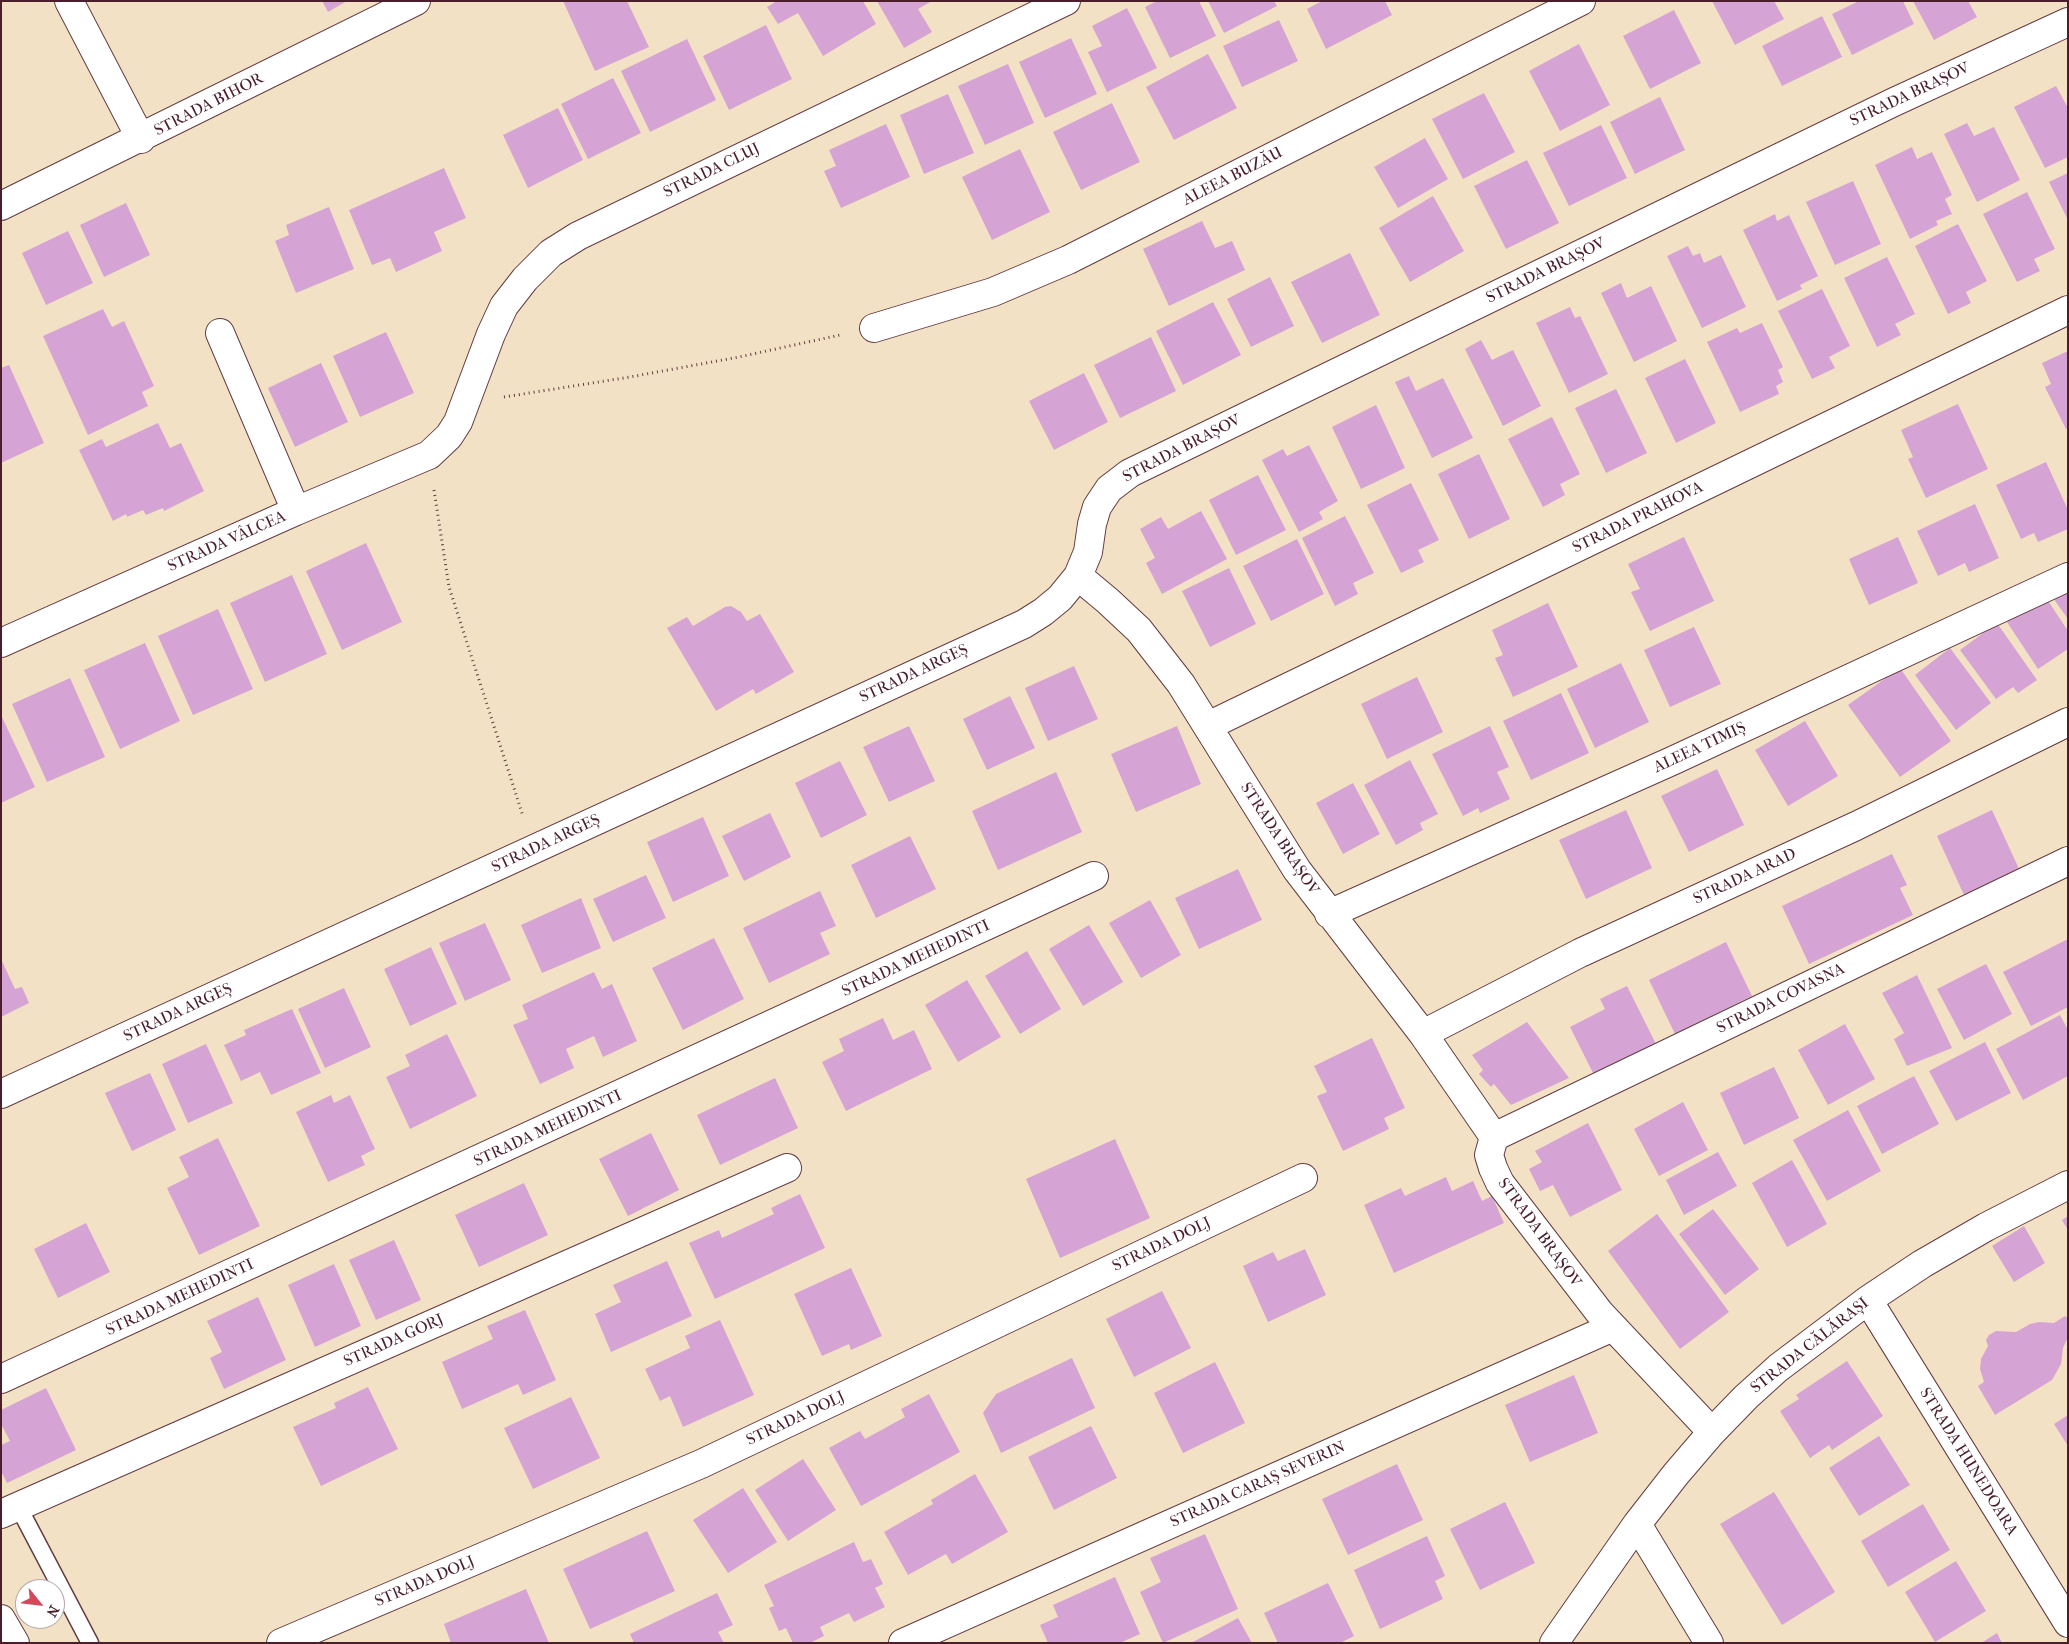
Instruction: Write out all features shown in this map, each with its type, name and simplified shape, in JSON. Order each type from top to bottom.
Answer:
[{"type":"street","points":[[69,1],[141,139]]},
{"type":"street","name":"STRADA BIHOR","points":[[1,206],[141,139],[416,1]]},
{"type":"street","name":"STRADA CLUJ","points":[[449,436],[466,402],[491,334],[504,306],[525,279],[558,249],[578,236],[1066,1]]},
{"type":"street","name":"ALEEA BUZĂU","points":[[874,328],[993,292],[1068,260],[1581,1]]},
{"type":"street","name":"STRADA BRAȘOV","points":[[1712,1432],[1613,1327],[1580,1289],[1500,1183],[1489,1155],[1494,1137],[1423,1034],[1297,870],[1180,684],[1139,630],[1078,576],[1088,552],[1092,524],[1097,507],[1109,489],[1130,473],[1894,102],[2068,22]]},
{"type":"street","name":"STRADA PRAHOVA","points":[[1208,726],[2068,310]]},
{"type":"street","points":[[220,333],[296,511]]},
{"type":"street","name":"STRADA VÂLCEA","points":[[1,643],[296,511],[429,455],[449,436]]},
{"type":"street","name":"STRADA ARGEȘ","points":[[1,1094],[1024,624],[1060,598],[1078,576]]},
{"type":"street","name":"ALEEA TIMIȘ","points":[[1329,914],[1672,761],[2068,577]]},
{"type":"street","name":"STRADA ARAD","points":[[1423,1034],[1580,953],[1856,826],[2068,722]]},
{"type":"street","name":"STRADA COVASNA","points":[[1494,1137],[2068,861]]},
{"type":"street","name":"STRADA MEHEDINTI","points":[[1,1379],[1094,876]]},
{"type":"street","name":"STRADA GORJ","points":[[10,1510],[787,1168]]},
{"type":"street","name":"STRADA DOLJ","points":[[281,1643],[701,1464],[1303,1178]]},
{"type":"street","name":"STRADA CĂLĂRAȘI","points":[[1554,1643],[1638,1524],[1676,1474],[1712,1432],[1778,1368],[1868,1300],[1922,1264],[1986,1227],[2068,1186]]},
{"type":"street","name":"STRADA HUNEDOARA","points":[[1868,1300],[2068,1623]]},
{"type":"street","name":"STRADA CARAȘ SEVERIN","points":[[902,1643],[1613,1327]]},
{"type":"street","points":[[1638,1524],[1708,1643]]},
{"type":"street","points":[[1,1619],[15,1643]]},
{"type":"lane","points":[[10,1510],[90,1643]]},
{"type":"path","points":[[466,402],[639,376],[874,328]]},
{"type":"path","points":[[429,455],[449,587],[534,849]]},
{"type":"building","points":[[322,1],[347,1],[328,12]]},
{"type":"building","points":[[563,1],[627,1],[649,47],[595,71]]},
{"type":"building","points":[[777,1],[863,1],[876,24],[823,56],[798,13],[778,24],[767,7]]},
{"type":"building","points":[[877,1],[932,1],[918,9],[932,32],[904,48]]},
{"type":"building","points":[[1157,1],[1199,1],[1216,36],[1170,58],[1145,7]]},
{"type":"building","points":[[1208,1],[1274,1],[1277,6],[1224,33]]},
{"type":"building","points":[[1322,1],[1385,1],[1392,15],[1326,49],[1307,9]]},
{"type":"building","points":[[1712,1],[1774,1],[1784,19],[1735,45]]},
{"type":"building","points":[[1859,1],[1903,1],[1914,24],[1852,55],[1832,14]]},
{"type":"building","points":[[1913,1],[1968,1],[1977,17],[1934,40]]},
{"type":"building","points":[[1127,8],[1157,68],[1107,92],[1088,52],[1102,46],[1092,26]]},
{"type":"building","points":[[1674,10],[1701,63],[1650,89],[1623,36]]},
{"type":"building","points":[[1822,16],[1842,57],[1782,86],[1762,46]]},
{"type":"building","points":[[1279,20],[1298,61],[1242,87],[1223,46]]},
{"type":"building","points":[[766,25],[792,79],[729,110],[703,56]]},
{"type":"building","points":[[1071,38],[1097,94],[1045,118],[1019,62]]},
{"type":"building","points":[[687,39],[716,100],[650,132],[621,71]]},
{"type":"building","points":[[1579,44],[1610,105],[1560,131],[1529,71]]},
{"type":"building","points":[[1208,54],[1237,108],[1174,140],[1146,87]]},
{"type":"building","points":[[1008,64],[1034,123],[985,145],[958,86]]},
{"type":"building","points":[[613,78],[641,133],[588,159],[561,104]]},
{"type":"building","points":[[2056,86],[2068,108],[2068,157],[2045,168],[2014,107]]},
{"type":"building","points":[[1484,93],[1515,152],[1463,179],[1432,119]]},
{"type":"building","points":[[948,94],[974,153],[924,174],[900,115]]},
{"type":"building","points":[[1660,97],[1685,150],[1635,174],[1610,122]]},
{"type":"building","points":[[1112,103],[1140,162],[1081,190],[1053,132]]},
{"type":"building","points":[[558,108],[583,160],[528,188],[503,135]]},
{"type":"building","points":[[1967,123],[1974,136],[1994,127],[2020,180],[1977,202],[1944,134]]},
{"type":"building","points":[[886,124],[910,177],[841,208],[824,171],[836,166],[829,150]]},
{"type":"building","points":[[1601,125],[1627,178],[1569,206],[1543,153]]},
{"type":"building","points":[[1425,138],[1448,179],[1398,208],[1374,167]]},
{"type":"building","points":[[1912,147],[1917,159],[1932,152],[1952,195],[1945,199],[1952,214],[1936,221],[1938,225],[1910,239],[1875,165]]},
{"type":"building","points":[[1020,149],[1050,212],[992,240],[962,177]]},
{"type":"building","points":[[1527,160],[1559,223],[1506,249],[1474,186]]},
{"type":"building","points":[[444,168],[466,218],[434,232],[442,251],[396,272],[390,258],[372,265],[349,210]]},
{"type":"building","points":[[2068,173],[2068,220],[2049,182]]},
{"type":"building","points":[[1853,181],[1881,244],[1835,265],[1806,202]]},
{"type":"building","points":[[2027,192],[2055,249],[2034,259],[2040,271],[2017,282],[1983,214]]},
{"type":"building","points":[[1433,196],[1464,251],[1410,282],[1379,228]]},
{"type":"building","points":[[126,203],[150,255],[104,277],[80,225]]},
{"type":"building","points":[[329,207],[354,269],[296,293],[275,241],[289,235],[286,225]]},
{"type":"building","points":[[1775,214],[1777,221],[1789,215],[1818,276],[1800,285],[1802,289],[1777,301],[1743,230]]},
{"type":"building","points":[[1202,221],[1215,248],[1232,241],[1245,270],[1169,306],[1143,249]]},
{"type":"building","points":[[1958,224],[1987,281],[1966,292],[1971,303],[1948,314],[1915,246]]},
{"type":"building","points":[[68,231],[93,283],[46,305],[22,253]]},
{"type":"building","points":[[1688,246],[1693,256],[1700,253],[1704,263],[1721,255],[1746,307],[1702,328],[1667,256]]},
{"type":"building","points":[[1350,253],[1380,315],[1322,343],[1291,282]]},
{"type":"building","points":[[1887,257],[1915,314],[1895,324],[1901,335],[1877,347],[1844,278]]},
{"type":"building","points":[[1270,277],[1294,326],[1251,347],[1227,299]]},
{"type":"building","points":[[1621,283],[1627,298],[1651,286],[1677,341],[1634,362],[1601,293]]},
{"type":"building","points":[[1822,289],[1850,346],[1829,357],[1835,368],[1812,379],[1778,311]]},
{"type":"building","points":[[1213,302],[1241,355],[1183,385],[1156,331]]},
{"type":"building","points":[[1570,307],[1575,318],[1580,316],[1608,374],[1569,393],[1536,323]]},
{"type":"building","points":[[103,309],[112,327],[124,321],[154,386],[142,392],[148,406],[88,435],[43,336]]},
{"type":"building","points":[[1762,323],[1783,367],[1778,370],[1783,382],[1776,386],[1779,394],[1740,412],[1707,342],[1737,328],[1740,333]]},
{"type":"building","points":[[386,332],[414,393],[360,417],[333,356]]},
{"type":"building","points":[[1151,337],[1176,391],[1120,418],[1094,365]]},
{"type":"building","points":[[1481,340],[1492,360],[1513,350],[1541,406],[1503,426],[1465,349]]},
{"type":"building","points":[[2068,351],[2068,428],[2066,429],[2045,387],[2051,384],[2042,363]]},
{"type":"building","points":[[1685,359],[1716,423],[1676,443],[1645,378]]},
{"type":"building","points":[[321,363],[348,422],[295,447],[268,388]]},
{"type":"building","points":[[9,365],[44,443],[1,463],[1,368]]},
{"type":"building","points":[[1084,373],[1108,422],[1054,450],[1029,401]]},
{"type":"building","points":[[1409,376],[1416,391],[1443,378],[1473,438],[1432,458],[1395,382]]},
{"type":"building","points":[[1616,389],[1647,453],[1606,473],[1575,408]]},
{"type":"building","points":[[1958,404],[1988,469],[1926,498],[1908,459],[1913,457],[1901,430]]},
{"type":"building","points":[[1376,405],[1405,468],[1361,489],[1332,427]]},
{"type":"building","points":[[1552,417],[1580,474],[1560,484],[1565,495],[1543,507],[1508,439]]},
{"type":"building","points":[[158,423],[170,448],[181,443],[204,491],[164,511],[163,508],[146,515],[143,510],[127,517],[126,514],[113,521],[79,450],[102,439],[106,447]]},
{"type":"building","points":[[1309,445],[1338,501],[1319,512],[1323,519],[1299,532],[1262,460],[1283,449],[1287,456]]},
{"type":"building","points":[[1479,454],[1510,519],[1469,539],[1438,474]]},
{"type":"building","points":[[2046,462],[2068,510],[2068,529],[2038,542],[2034,533],[2021,539],[1996,485]]},
{"type":"building","points":[[1258,475],[1286,530],[1236,555],[1209,500]]},
{"type":"building","points":[[1411,483],[1439,540],[1418,550],[1424,562],[1401,573],[1367,505]]},
{"type":"building","points":[[1975,504],[1999,558],[1969,572],[1965,563],[1938,576],[1917,531]]},
{"type":"building","points":[[1201,511],[1227,559],[1162,594],[1146,563],[1155,558],[1140,529],[1161,517],[1168,529]]},
{"type":"building","points":[[1345,516],[1374,573],[1353,583],[1358,594],[1335,606],[1302,538]]},
{"type":"building","points":[[1684,537],[1714,601],[1650,631],[1631,592],[1640,589],[1628,564]]},
{"type":"building","points":[[1898,537],[1918,583],[1869,605],[1849,559]]},
{"type":"building","points":[[1297,539],[1324,594],[1271,621],[1243,566]]},
{"type":"building","points":[[366,543],[402,622],[342,650],[306,571]]},
{"type":"building","points":[[1229,568],[1256,624],[1210,647],[1182,591]]},
{"type":"building","points":[[292,575],[327,654],[265,682],[230,603]]},
{"type":"building","points":[[2068,589],[2068,619],[2053,598]]},
{"type":"building","points":[[2045,596],[2068,631],[2068,649],[2038,669],[2007,622]]},
{"type":"building","points":[[1548,603],[1578,667],[1513,697],[1495,658],[1503,655],[1492,630]]},
{"type":"building","points":[[731,606],[741,612],[747,621],[760,614],[794,672],[756,694],[753,689],[716,711],[667,628],[687,617],[693,626],[725,607]]},
{"type":"building","points":[[218,609],[253,689],[193,715],[158,636]]},
{"type":"building","points":[[1997,623],[2037,680],[2018,693],[2013,687],[1996,699],[1960,650]]},
{"type":"building","points":[[1694,627],[1721,684],[1670,707],[1644,650]]},
{"type":"building","points":[[145,643],[180,721],[120,749],[84,670]]},
{"type":"building","points":[[1950,648],[1991,703],[1956,730],[1915,675]]},
{"type":"building","points":[[1621,663],[1649,722],[1595,748],[1567,689]]},
{"type":"building","points":[[1074,666],[1098,719],[1048,741],[1025,688]]},
{"type":"building","points":[[1900,668],[1951,741],[1900,777],[1848,705]]},
{"type":"building","points":[[1417,677],[1443,732],[1387,759],[1361,704]]},
{"type":"building","points":[[70,678],[105,757],[47,782],[12,704]]},
{"type":"building","points":[[1561,693],[1589,753],[1531,780],[1503,721]]},
{"type":"building","points":[[1010,696],[1035,748],[987,770],[963,719]]},
{"type":"building","points":[[1,715],[35,787],[1,803]]},
{"type":"building","points":[[1805,721],[1838,776],[1788,806],[1755,750]]},
{"type":"building","points":[[909,726],[935,781],[889,802],[863,747]]},
{"type":"building","points":[[1177,726],[1201,784],[1136,812],[1111,754]]},
{"type":"building","points":[[1490,726],[1509,767],[1497,772],[1510,799],[1480,813],[1478,808],[1463,816],[1432,754]]},
{"type":"building","points":[[1410,760],[1438,814],[1420,823],[1423,830],[1396,845],[1364,785]]},
{"type":"building","points":[[840,761],[867,815],[821,838],[795,783]]},
{"type":"building","points":[[1717,769],[1744,825],[1689,852],[1661,796]]},
{"type":"building","points":[[1056,772],[1082,832],[998,870],[972,811]]},
{"type":"building","points":[[1353,783],[1380,834],[1343,854],[1316,803]]},
{"type":"building","points":[[1626,810],[1652,868],[1586,899],[1559,840]]},
{"type":"building","points":[[1992,810],[2019,869],[1964,895],[1937,836]]},
{"type":"building","points":[[770,813],[791,857],[744,881],[722,836]]},
{"type":"building","points":[[703,817],[729,876],[673,902],[647,842]]},
{"type":"building","points":[[910,836],[936,889],[876,918],[851,865]]},
{"type":"building","points":[[1892,854],[1907,885],[1900,888],[1913,915],[1809,964],[1782,906]]},
{"type":"building","points":[[1238,869],[1262,920],[1199,949],[1175,898]]},
{"type":"building","points":[[646,875],[666,918],[613,942],[593,899]]},
{"type":"building","points":[[820,891],[836,926],[820,933],[830,954],[769,983],[743,928]]},
{"type":"building","points":[[581,898],[601,948],[542,973],[521,925]]},
{"type":"building","points":[[1150,900],[1181,955],[1141,978],[1109,923]]},
{"type":"building","points":[[485,923],[511,980],[465,1001],[439,943]]},
{"type":"building","points":[[1089,925],[1123,982],[1083,1006],[1049,949]]},
{"type":"building","points":[[714,938],[744,999],[683,1030],[652,968]]},
{"type":"building","points":[[2068,939],[2068,1007],[2031,1026],[2003,972]]},
{"type":"building","points":[[1726,942],[1752,996],[1675,1034],[1649,980]]},
{"type":"building","points":[[431,947],[457,1004],[410,1026],[384,969]]},
{"type":"building","points":[[1027,951],[1061,1009],[1020,1034],[985,976]]},
{"type":"building","points":[[1,959],[15,989],[22,987],[29,1003],[1,1017]]},
{"type":"building","points":[[1986,964],[2012,1014],[1964,1040],[1937,989]]},
{"type":"building","points":[[594,972],[602,989],[612,984],[637,1041],[603,1057],[594,1036],[566,1049],[574,1068],[540,1084],[513,1025],[528,1019],[522,1005]]},
{"type":"building","points":[[1917,975],[1952,1048],[1907,1066],[1894,1039],[1904,1033],[1882,993]]},
{"type":"building","points":[[967,980],[1001,1037],[958,1062],[925,1005]]},
{"type":"building","points":[[1627,986],[1658,1048],[1596,1079],[1570,1027],[1605,1009],[1600,999]]},
{"type":"building","points":[[344,988],[371,1047],[325,1068],[298,1009]]},
{"type":"building","points":[[292,1009],[321,1073],[271,1095],[260,1072],[241,1081],[224,1045],[246,1035],[244,1030]]},
{"type":"building","points":[[2060,1015],[2068,1030],[2068,1076],[2023,1100],[1996,1049]]},
{"type":"building","points":[[883,1018],[893,1040],[914,1030],[932,1069],[846,1111],[822,1062],[844,1051],[839,1039]]},
{"type":"building","points":[[1527,1022],[1569,1078],[1511,1105],[1494,1084],[1491,1087],[1479,1074],[1483,1070],[1472,1055]]},
{"type":"building","points":[[1845,1024],[1875,1079],[1828,1105],[1798,1050]]},
{"type":"building","points":[[447,1034],[477,1096],[410,1129],[386,1077],[410,1066],[405,1055]]},
{"type":"building","points":[[1372,1038],[1405,1108],[1384,1118],[1389,1129],[1343,1151],[1317,1096],[1327,1092],[1314,1066]]},
{"type":"building","points":[[1985,1042],[2011,1093],[1956,1121],[1929,1071]]},
{"type":"building","points":[[206,1044],[233,1103],[188,1123],[162,1064]]},
{"type":"building","points":[[1774,1067],[1799,1118],[1744,1145],[1720,1093]]},
{"type":"building","points":[[150,1073],[176,1130],[132,1151],[105,1093]]},
{"type":"building","points":[[1914,1076],[1939,1124],[1882,1154],[1857,1106]]},
{"type":"building","points":[[775,1078],[798,1128],[720,1165],[697,1115]]},
{"type":"building","points":[[331,1095],[334,1103],[350,1095],[375,1149],[361,1156],[365,1165],[328,1182],[296,1112]]},
{"type":"building","points":[[1683,1102],[1708,1150],[1659,1176],[1634,1129]]},
{"type":"building","points":[[1848,1110],[1881,1171],[1827,1201],[1793,1140]]},
{"type":"building","points":[[1588,1123],[1622,1190],[1570,1217],[1553,1185],[1540,1191],[1529,1169],[1542,1162],[1535,1151]]},
{"type":"building","points":[[651,1133],[679,1190],[628,1216],[599,1159]]},
{"type":"building","points":[[218,1138],[260,1226],[199,1255],[167,1188],[189,1177],[179,1157]]},
{"type":"building","points":[[1115,1139],[1150,1218],[1060,1258],[1026,1179]]},
{"type":"building","points":[[1718,1152],[1737,1186],[1684,1215],[1666,1180]]},
{"type":"building","points":[[1792,1160],[1827,1224],[1787,1247],[1752,1183]]},
{"type":"building","points":[[1446,1177],[1452,1191],[1473,1181],[1482,1201],[1492,1196],[1504,1223],[1394,1273],[1364,1205],[1401,1188],[1405,1196]]},
{"type":"building","points":[[524,1183],[548,1235],[479,1267],[455,1215]]},
{"type":"building","points":[[800,1194],[825,1248],[715,1299],[689,1243],[719,1230],[722,1238],[774,1214],[771,1208]]},
{"type":"building","points":[[1713,1209],[1759,1269],[1725,1295],[1679,1234]]},
{"type":"building","points":[[1657,1214],[1729,1312],[1680,1349],[1608,1251]]},
{"type":"building","points":[[2068,1216],[2068,1230],[2062,1220]]},
{"type":"building","points":[[86,1223],[110,1272],[58,1298],[34,1249]]},
{"type":"building","points":[[2024,1226],[2045,1263],[2014,1282],[1992,1246]]},
{"type":"building","points":[[394,1240],[421,1300],[376,1320],[349,1260]]},
{"type":"building","points":[[1305,1249],[1326,1295],[1268,1322],[1243,1266],[1273,1252],[1278,1261]]},
{"type":"building","points":[[667,1261],[692,1316],[611,1352],[595,1314],[621,1302],[613,1285]]},
{"type":"building","points":[[334,1264],[361,1326],[315,1347],[288,1285]]},
{"type":"building","points":[[851,1268],[882,1336],[851,1350],[849,1344],[822,1356],[794,1294]]},
{"type":"building","points":[[1162,1291],[1191,1348],[1134,1377],[1106,1319]]},
{"type":"building","points":[[258,1297],[286,1360],[224,1389],[210,1358],[222,1352],[207,1321]]},
{"type":"building","points":[[525,1310],[556,1380],[523,1395],[518,1384],[462,1409],[442,1362],[493,1339],[487,1326]]},
{"type":"building","points":[[2065,1316],[2068,1318],[2068,1337],[2063,1348],[2061,1364],[2052,1380],[1995,1415],[1978,1386],[1984,1382],[1980,1369],[1981,1359],[1988,1346],[1986,1340],[1989,1335],[1996,1331],[2016,1332],[2030,1324],[2039,1322],[2054,1323]]},
{"type":"building","points":[[720,1320],[754,1395],[683,1427],[670,1396],[660,1401],[645,1369],[690,1348],[685,1336]]},
{"type":"building","points":[[1072,1358],[1095,1408],[1001,1453],[983,1413],[996,1394]]},
{"type":"building","points":[[1847,1361],[1883,1416],[1832,1450],[1829,1445],[1810,1458],[1780,1411],[1799,1399],[1796,1395]]},
{"type":"building","points":[[1215,1362],[1245,1423],[1183,1453],[1154,1393]]},
{"type":"building","points":[[1574,1375],[1598,1433],[1530,1462],[1505,1405]]},
{"type":"building","points":[[368,1387],[398,1449],[321,1486],[293,1427],[336,1408],[334,1403]]},
{"type":"building","points":[[46,1388],[76,1450],[7,1483],[1,1471],[1,1445],[10,1441],[1,1424],[1,1410]]},
{"type":"building","points":[[929,1394],[960,1452],[861,1506],[829,1448],[860,1431],[865,1439],[905,1417],[901,1409]]},
{"type":"building","points":[[571,1397],[600,1458],[533,1489],[504,1428]]},
{"type":"building","points":[[2068,1415],[2068,1446],[2054,1424]]},
{"type":"building","points":[[1091,1426],[1117,1478],[1054,1510],[1028,1457]]},
{"type":"building","points":[[1879,1436],[1910,1485],[1859,1516],[1829,1468]]},
{"type":"building","points":[[803,1459],[836,1510],[788,1541],[755,1490]]},
{"type":"building","points":[[1397,1464],[1423,1520],[1348,1555],[1322,1499]]},
{"type":"building","points":[[975,1474],[1008,1532],[952,1564],[946,1554],[908,1575],[884,1532],[933,1504],[931,1500]]},
{"type":"building","points":[[743,1488],[777,1542],[728,1573],[693,1520]]},
{"type":"building","points":[[1774,1492],[1835,1592],[1782,1625],[1720,1524]]},
{"type":"building","points":[[1505,1502],[1535,1563],[1480,1590],[1450,1529]]},
{"type":"building","points":[[1923,1504],[1950,1550],[1888,1587],[1861,1541]]},
{"type":"building","points":[[647,1531],[675,1591],[590,1629],[563,1569]]},
{"type":"building","points":[[1205,1534],[1238,1609],[1163,1643],[1140,1592],[1161,1582],[1150,1558]]},
{"type":"building","points":[[1427,1536],[1445,1576],[1435,1581],[1443,1599],[1380,1629],[1354,1570]]},
{"type":"building","points":[[854,1542],[863,1562],[871,1559],[883,1584],[875,1588],[885,1607],[854,1622],[849,1613],[820,1627],[824,1636],[810,1643],[793,1643],[786,1628],[779,1631],[769,1608],[774,1606],[764,1585]]},
{"type":"building","points":[[1956,1561],[1986,1611],[1935,1642],[1905,1592]]},
{"type":"building","points":[[1115,1577],[1140,1634],[1120,1643],[1048,1643],[1040,1625],[1058,1617],[1053,1605]]},
{"type":"building","points":[[1328,1583],[1354,1636],[1340,1643],[1278,1643],[1264,1613]]},
{"type":"building","points":[[526,1589],[549,1643],[451,1643],[444,1624]]},
{"type":"building","points":[[717,1593],[733,1625],[718,1632],[724,1643],[634,1643],[630,1634]]},
{"type":"building","points":[[1238,1618],[1252,1643],[1191,1643]]},
{"type":"building","points":[[1997,1633],[2002,1643],[1981,1643]]}]
